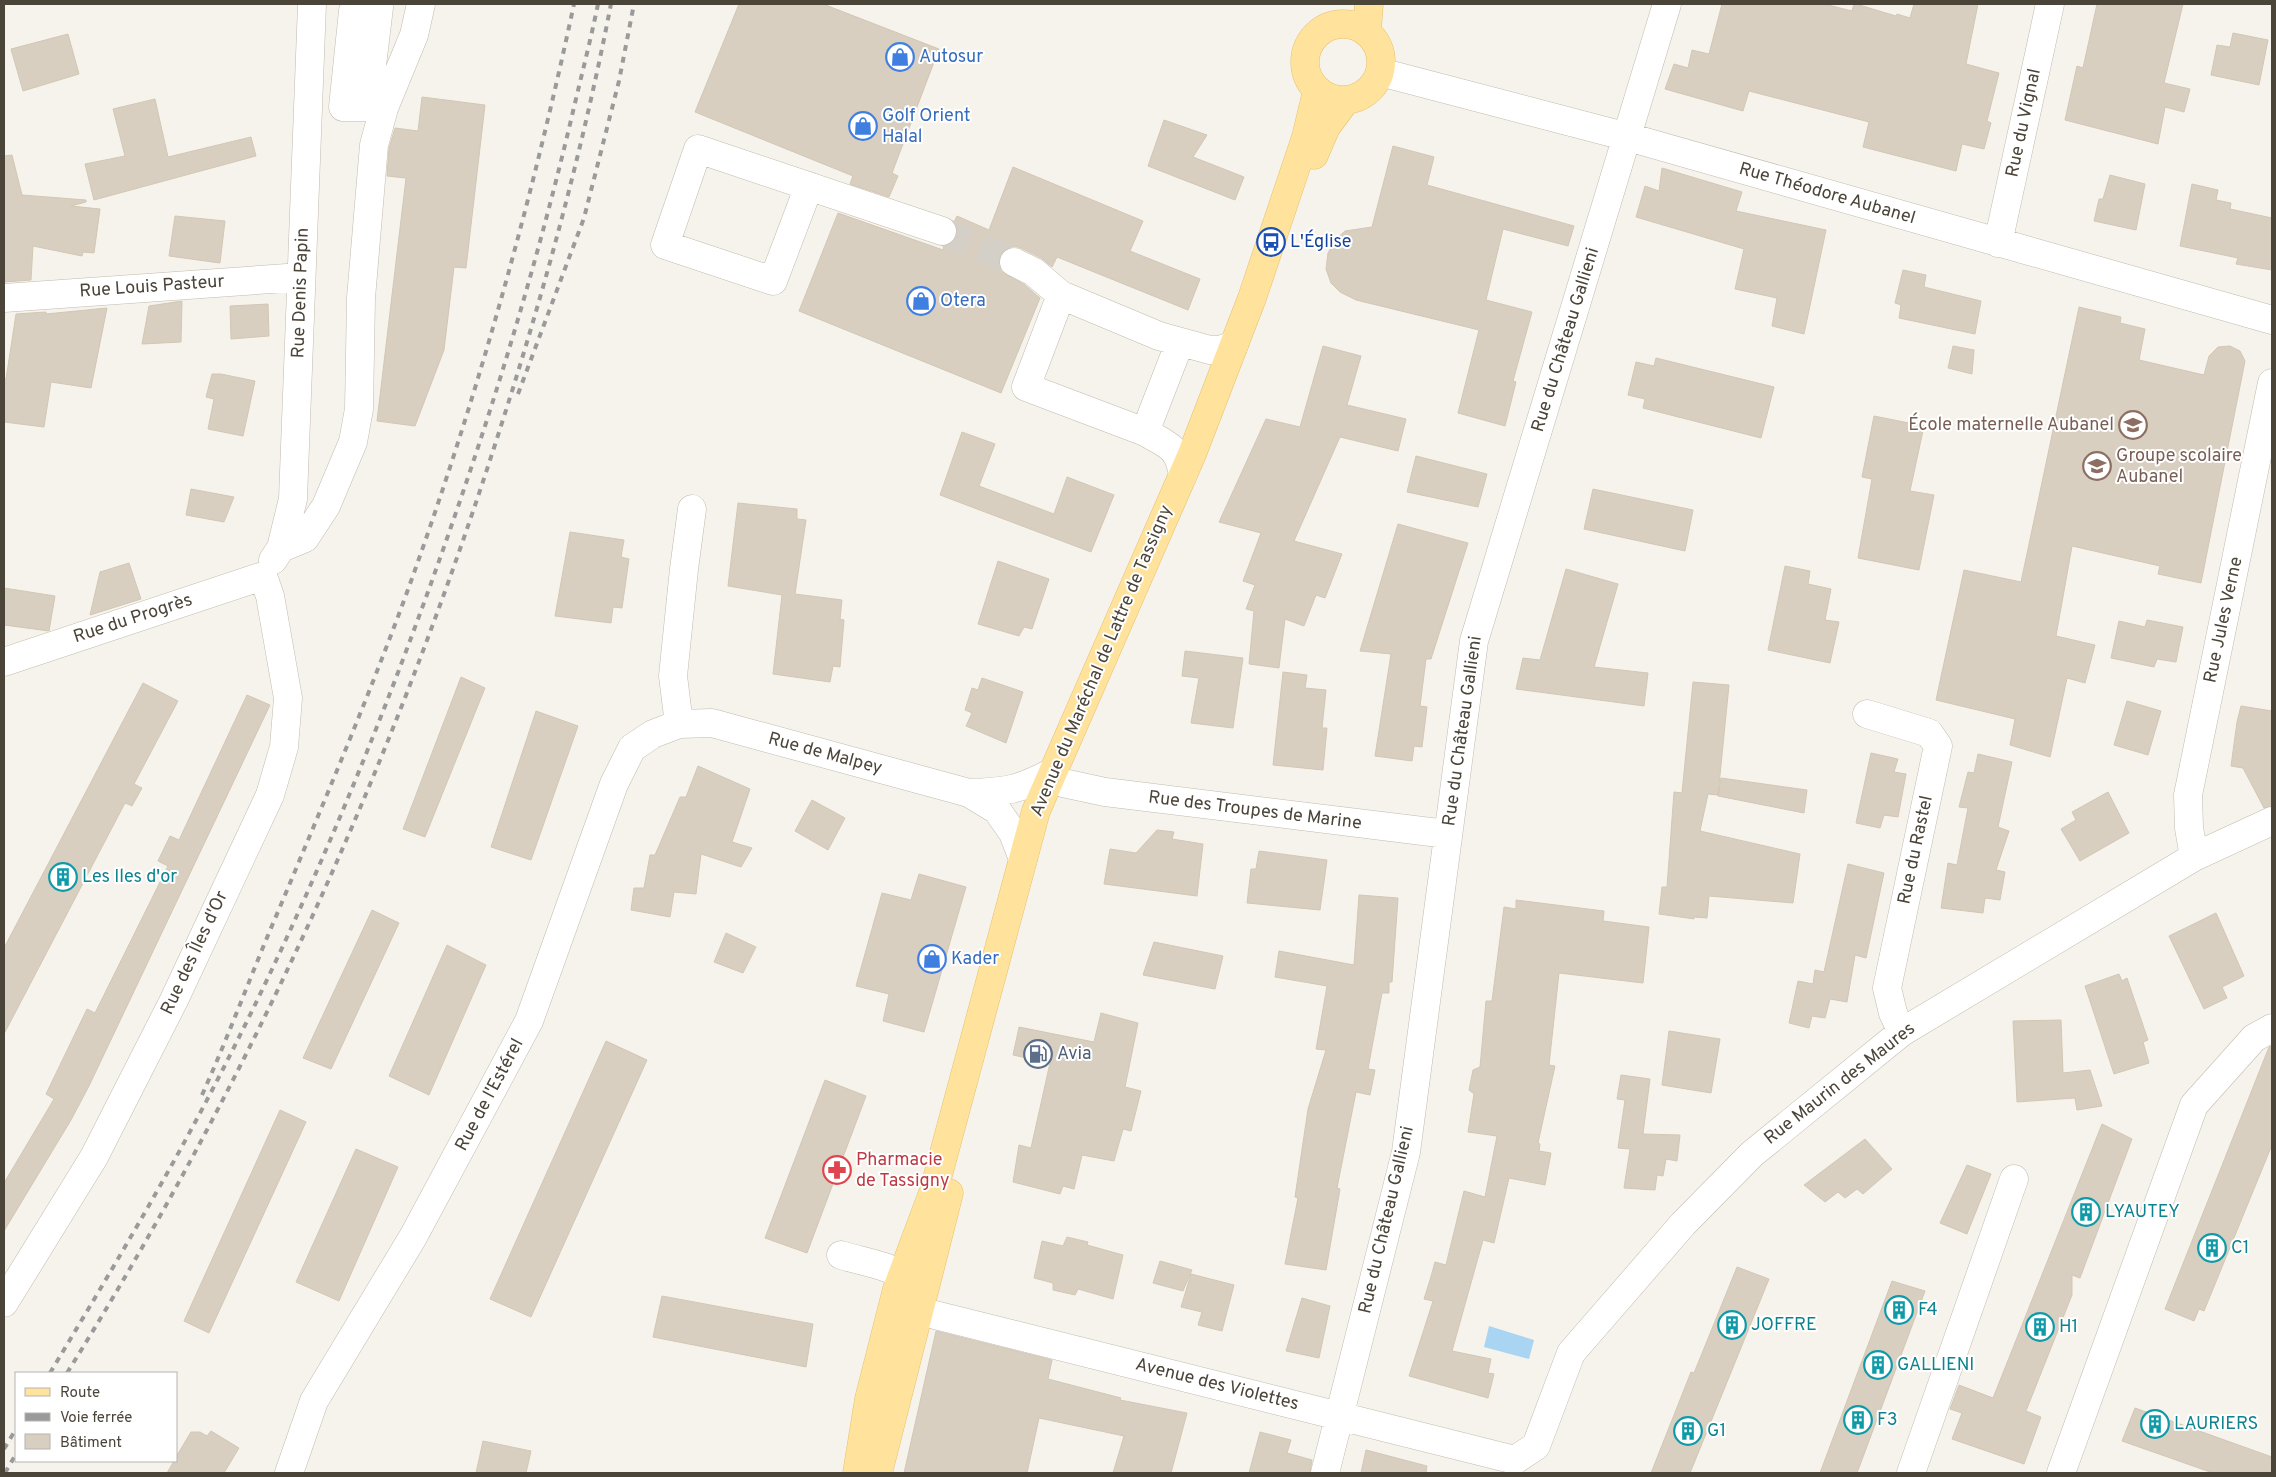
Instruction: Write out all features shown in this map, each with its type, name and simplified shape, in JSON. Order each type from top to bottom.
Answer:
[{"type":"main road","points":[[1367,31],[1369,4]]},
{"type":"main road","points":[[1343,13],[1367,31],[1377,43],[1381,56],[1380,72],[1373,86],[1361,96],[1346,100],[1330,98],[1317,91],[1308,79],[1304,64],[1306,49],[1313,36],[1343,13]]},
{"type":"main road","name":"Avenue du Maréchal de Lattre de Tassigny","points":[[878,1473],[1029,878],[1057,778],[1183,475],[1252,298],[1306,137],[1317,91]]},
{"type":"main road","name":"Avenue du Maréchal de Lattre de Tassigny","points":[[857,1473],[869,1399],[902,1274],[934,1190],[1036,811],[1057,778],[1093,710],[1224,409],[1265,302],[1317,145],[1326,127],[1346,100]]},
{"type":"street","name":"Rue Denis Papin","points":[[263,576],[281,548],[292,500],[312,4]]},
{"type":"street","points":[[281,548],[305,538],[329,499],[353,442],[359,409],[361,298],[365,230],[374,145],[375,108],[414,35],[421,4]]},
{"type":"street","name":"Rue du Château Gallieni","points":[[1325,1473],[1406,1152],[1474,642],[1667,4]]},
{"type":"street","name":"Rue du Vignal","points":[[1998,243],[2050,4]]},
{"type":"street","points":[[366,9],[343,107],[375,108]]},
{"type":"street","name":"Rue Théodore Aubanel","points":[[1380,72],[1628,137],[2272,320]]},
{"type":"street","points":[[809,186],[773,281],[665,245],[698,149],[942,230]]},
{"type":"street","points":[[1014,262],[1034,272],[1061,294],[1159,336],[1210,350],[1220,350],[1234,345]]},
{"type":"street","name":"Rue Louis Pasteur","points":[[4,298],[301,277]]},
{"type":"street","points":[[1061,294],[1026,388],[1145,432],[1174,449],[1180,461],[1183,475]]},
{"type":"street","points":[[1145,432],[1180,342]]},
{"type":"street","name":"Rue Jules Verne","points":[[2194,857],[2189,828],[2188,795],[2272,383]]},
{"type":"street","points":[[679,724],[673,676],[692,509]]},
{"type":"street","name":"Rue du Progrès","points":[[4,662],[263,576]]},
{"type":"street","name":"Rue des Îles d'Or","points":[[4,1303],[94,1157],[174,1000],[270,795],[284,747],[288,698],[270,596],[263,576]]},
{"type":"street","name":"Rue du Rastel","points":[[1867,714],[1929,733],[1938,746],[1887,988],[1893,1012],[1902,1032]]},
{"type":"street","name":"Rue de Malpey","points":[[679,724],[712,724],[969,793],[997,810],[1013,833],[1023,859]]},
{"type":"street","name":"Rue de l'Estérel","points":[[289,1473],[314,1401],[413,1237],[529,1021],[614,784],[632,748],[653,734],[679,724]]},
{"type":"street","name":"Rue de Malpey","points":[[969,793],[999,792],[1057,778]]},
{"type":"street","name":"Rue des Troupes de Marine","points":[[1057,778],[1105,792],[1447,834]]},
{"type":"street","name":"Rue Maurin des Maures","points":[[1514,1460],[1536,1446],[1571,1353],[1683,1224],[1752,1154],[1902,1032],[2194,857],[2272,821]]},
{"type":"street","points":[[2061,1473],[2194,1106],[2254,1038],[2272,1028]]},
{"type":"street","points":[[1919,1471],[2014,1179]]},
{"type":"street","points":[[841,1255],[890,1268],[908,1278],[907,1305],[888,1389],[895,1406]]},
{"type":"street","name":"Avenue des Violettes","points":[[919,1311],[1514,1460]]},
{"type":"water","points":[[1489,1326],[1534,1340],[1529,1359],[1484,1347]]},
{"type":"building","points":[[739,4],[823,4],[939,49],[892,173],[898,176],[889,197],[850,184],[853,176],[695,112]]},
{"type":"building","points":[[1722,4],[1824,4],[1852,11],[1854,4],[1856,4],[1896,16],[1897,14],[1910,18],[1914,4],[1978,4],[1966,64],[1999,73],[1987,121],[1991,123],[1984,149],[1962,144],[1956,171],[1863,147],[1869,122],[1749,91],[1743,111],[1665,89],[1674,64],[1688,68],[1692,50],[1709,54]]},
{"type":"building","points":[[2097,4],[2183,4],[2164,83],[2190,89],[2184,112],[2165,107],[2158,144],[2065,120],[2077,66],[2083,68]]},
{"type":"building","points":[[2233,33],[2268,40],[2259,85],[2211,75],[2217,45],[2230,47]]},
{"type":"building","points":[[68,34],[79,74],[23,91],[11,49]]},
{"type":"building","points":[[422,97],[485,105],[466,268],[454,267],[444,350],[415,426],[377,421],[406,178],[387,176],[389,148],[395,128],[418,131]]},
{"type":"building","points":[[155,99],[168,157],[251,137],[256,156],[94,200],[85,164],[125,156],[113,109]]},
{"type":"building","points":[[1164,120],[1207,135],[1193,157],[1244,177],[1235,200],[1148,166]]},
{"type":"building","points":[[1393,146],[1434,157],[1427,185],[1574,226],[1568,246],[1503,229],[1486,300],[1532,312],[1513,381],[1516,382],[1505,426],[1458,413],[1479,330],[1356,300],[1340,292],[1331,283],[1326,269],[1328,253],[1336,239],[1345,231],[1372,227]]},
{"type":"building","points":[[12,155],[22,195],[86,200],[86,202],[71,206],[100,209],[94,253],[83,252],[82,256],[33,246],[31,280],[4,282],[4,156]]},
{"type":"building","name":"Otera","points":[[1013,167],[1143,221],[1130,251],[1200,279],[1188,310],[1057,257],[1052,267],[1041,258],[1021,248],[1014,246],[1006,249],[1000,255],[998,262],[1001,271],[1025,285],[1040,298],[1001,393],[799,311],[838,213],[943,250],[944,246],[952,243],[957,236],[957,228],[954,222],[957,216],[989,230]]},
{"type":"building","points":[[1662,168],[1742,192],[1736,211],[1826,230],[1804,334],[1772,326],[1777,298],[1735,289],[1744,249],[1636,217],[1645,186],[1659,191]]},
{"type":"building","points":[[2110,175],[2145,184],[2136,230],[2094,221],[2099,199],[2103,199]]},
{"type":"building","points":[[2192,184],[2218,190],[2216,200],[2231,203],[2230,209],[2272,218],[2272,270],[2236,264],[2238,258],[2180,246]]},
{"type":"building","points":[[175,216],[225,221],[220,263],[169,256]]},
{"type":"building","points":[[1903,270],[1926,275],[1924,287],[1981,301],[1975,334],[1899,318],[1901,305],[1895,303]]},
{"type":"building","points":[[182,301],[181,342],[142,344],[149,306]]},
{"type":"building","points":[[268,304],[269,336],[231,339],[230,306]]},
{"type":"building","points":[[2079,307],[2121,317],[2120,323],[2145,329],[2139,360],[2204,375],[2209,356],[2218,347],[2230,346],[2240,351],[2245,361],[2201,583],[2158,574],[2160,566],[2072,546],[2056,636],[2095,645],[2085,683],[2067,678],[2050,757],[2010,745],[2015,719],[1936,700],[1964,570],[2021,582]]},
{"type":"building","points":[[107,308],[91,388],[51,382],[44,427],[4,422],[4,379],[6,379],[16,314],[46,312],[46,314]]},
{"type":"building","points":[[1323,346],[1361,356],[1347,405],[1406,419],[1398,451],[1340,437],[1294,541],[1342,554],[1325,598],[1316,595],[1304,626],[1285,619],[1279,668],[1249,664],[1254,611],[1246,609],[1255,585],[1243,581],[1261,533],[1219,522],[1266,419],[1300,427]]},
{"type":"building","points":[[1953,346],[1974,350],[1972,374],[1948,368]]},
{"type":"building","points":[[1656,358],[1774,387],[1761,438],[1643,408],[1645,399],[1628,395],[1636,362],[1654,366]]},
{"type":"building","points":[[212,374],[255,381],[243,436],[208,429],[214,399],[206,397]]},
{"type":"building","points":[[1874,416],[1924,426],[1910,491],[1934,495],[1919,570],[1858,558],[1872,479],[1862,477]]},
{"type":"building","points":[[962,432],[995,444],[979,486],[1054,514],[1067,477],[1114,495],[1091,552],[940,495]]},
{"type":"building","points":[[1416,456],[1487,474],[1478,507],[1407,492]]},
{"type":"building","points":[[191,489],[234,497],[224,522],[186,515]]},
{"type":"building","points":[[1593,489],[1693,510],[1685,551],[1584,529]]},
{"type":"building","points":[[738,503],[797,509],[797,519],[806,520],[795,594],[842,600],[840,619],[844,620],[840,667],[833,666],[830,682],[773,674],[782,595],[728,586]]},
{"type":"building","points":[[1398,524],[1468,543],[1431,659],[1426,659],[1420,706],[1427,707],[1422,747],[1414,746],[1412,761],[1375,756],[1391,654],[1360,651]]},
{"type":"building","points":[[570,532],[624,540],[621,557],[629,559],[622,608],[613,607],[611,623],[555,616]]},
{"type":"building","points":[[998,561],[1049,579],[1032,629],[1024,627],[1019,636],[978,624]]},
{"type":"building","points":[[129,563],[141,599],[90,615],[100,572]]},
{"type":"building","points":[[1785,566],[1810,571],[1808,584],[1831,589],[1825,620],[1839,622],[1830,663],[1768,650]]},
{"type":"building","points":[[1566,569],[1618,584],[1594,667],[1648,673],[1644,706],[1516,689],[1523,658],[1540,660]]},
{"type":"building","points":[[4,588],[55,596],[49,631],[4,625]]},
{"type":"building","points":[[2147,620],[2183,627],[2176,662],[2157,659],[2154,667],[2111,658],[2119,621],[2145,627]]},
{"type":"building","points":[[1185,651],[1243,658],[1233,728],[1191,723],[1199,678],[1182,676]]},
{"type":"building","points":[[1283,672],[1307,675],[1305,688],[1326,690],[1322,728],[1327,728],[1323,770],[1273,765]]},
{"type":"building","points":[[461,677],[485,688],[425,837],[403,829]]},
{"type":"building","points":[[982,678],[1023,692],[1006,743],[966,726],[972,713],[965,710],[972,688],[978,690]]},
{"type":"building","points":[[1693,682],[1729,685],[1718,795],[1708,794],[1700,831],[1800,854],[1793,903],[1709,896],[1707,918],[1694,917],[1694,919],[1659,914],[1662,887],[1667,887],[1674,792],[1682,793]]},
{"type":"building","name":"Les Iles d'or","points":[[143,683],[178,701],[134,784],[142,788],[132,806],[125,803],[4,1034],[4,948]]},
{"type":"building","points":[[247,695],[270,705],[89,1086],[71,1120],[4,1231],[4,1183],[54,1099],[46,1094],[87,1009],[95,1013],[168,866],[158,861],[170,836],[179,840]]},
{"type":"building","points":[[2127,701],[2161,711],[2148,755],[2114,745]]},
{"type":"building","points":[[2241,706],[2272,711],[2272,806],[2264,808],[2243,768],[2231,766]]},
{"type":"building","points":[[536,711],[578,726],[531,860],[491,847]]},
{"type":"building","points":[[1871,753],[1898,759],[1894,772],[1906,774],[1898,817],[1884,815],[1880,828],[1856,823]]},
{"type":"building","points":[[1978,754],[2012,762],[1998,827],[2009,831],[1996,870],[2005,872],[2000,900],[1985,898],[1983,913],[1941,908],[1948,863],[1957,865],[1968,808],[1959,807],[1968,772],[1974,773]]},
{"type":"building","points":[[698,766],[750,789],[732,842],[752,848],[741,867],[701,854],[696,894],[674,892],[670,917],[631,910],[634,888],[644,888],[650,855],[655,855],[680,797],[686,797]]},
{"type":"building","points":[[1721,778],[1807,790],[1804,813],[1718,796]]},
{"type":"building","points":[[2108,792],[2129,833],[2080,861],[2061,829],[2076,820],[2072,812]]},
{"type":"building","points":[[812,800],[845,818],[828,850],[795,831]]},
{"type":"building","points":[[1157,830],[1174,832],[1172,839],[1203,844],[1197,896],[1104,884],[1110,849],[1136,853]]},
{"type":"building","points":[[1259,851],[1327,860],[1320,910],[1247,903],[1251,869],[1256,869]]},
{"type":"building","points":[[1848,864],[1884,873],[1866,958],[1855,955],[1847,1002],[1830,999],[1825,1018],[1812,1016],[1809,1028],[1789,1023],[1798,981],[1813,984],[1815,970],[1824,972]]},
{"type":"building","points":[[919,874],[966,887],[924,1032],[883,1021],[889,994],[856,986],[882,893],[911,900]]},
{"type":"building","points":[[1359,895],[1398,898],[1392,982],[1389,982],[1389,993],[1382,993],[1368,1069],[1375,1070],[1370,1095],[1356,1092],[1337,1188],[1340,1189],[1326,1270],[1285,1264],[1298,1198],[1295,1197],[1308,1109],[1326,1050],[1316,1049],[1327,986],[1275,977],[1279,951],[1354,965]]},
{"type":"building","points":[[1516,900],[1604,911],[1603,921],[1649,927],[1643,983],[1559,973],[1549,1065],[1555,1066],[1538,1143],[1540,1144],[1539,1151],[1551,1153],[1545,1185],[1509,1178],[1494,1243],[1483,1240],[1452,1351],[1491,1359],[1488,1373],[1494,1374],[1488,1398],[1409,1376],[1433,1301],[1424,1299],[1435,1262],[1446,1265],[1464,1191],[1485,1197],[1497,1136],[1468,1132],[1474,1094],[1469,1090],[1473,1070],[1480,1067],[1486,1001],[1492,1001],[1504,907],[1516,909]]},
{"type":"building","points":[[372,910],[399,923],[331,1069],[303,1058]]},
{"type":"building","points":[[2216,913],[2244,976],[2222,987],[2227,998],[2204,1009],[2169,936]]},
{"type":"building","points":[[726,933],[756,947],[743,973],[714,962]]},
{"type":"building","points":[[1154,942],[1223,956],[1215,989],[1143,975]]},
{"type":"building","points":[[447,945],[486,965],[429,1095],[389,1076]]},
{"type":"building","points":[[2119,974],[2122,981],[2127,978],[2148,1040],[2143,1042],[2149,1063],[2114,1074],[2085,986]]},
{"type":"building","points":[[1101,1013],[1138,1023],[1125,1087],[1141,1091],[1131,1131],[1123,1129],[1114,1161],[1082,1155],[1074,1189],[1063,1186],[1060,1194],[1013,1182],[1019,1145],[1031,1148],[1050,1063],[1013,1055],[1019,1027],[1094,1042]]},
{"type":"building","points":[[2061,1020],[2063,1073],[2090,1070],[2102,1106],[2077,1110],[2075,1098],[2017,1102],[2013,1021]]},
{"type":"building","points":[[1669,1031],[1720,1039],[1711,1093],[1662,1085]]},
{"type":"building","points":[[606,1041],[647,1060],[531,1317],[490,1299]]},
{"type":"building","points":[[2272,1046],[2272,1145],[2204,1311],[2199,1309],[2194,1321],[2165,1309],[2269,1047]]},
{"type":"building","points":[[1621,1075],[1650,1079],[1643,1134],[1680,1135],[1677,1161],[1666,1159],[1663,1176],[1657,1175],[1655,1190],[1624,1188],[1630,1149],[1618,1148],[1625,1100],[1617,1099]]},
{"type":"building","points":[[825,1080],[866,1096],[807,1253],[765,1238]]},
{"type":"building","points":[[280,1110],[306,1122],[209,1333],[184,1321]]},
{"type":"building","name":"LYAUTEY","points":[[2102,1124],[2132,1139],[2080,1278],[2072,1275],[2072,1295],[2026,1411],[2041,1417],[2024,1464],[1952,1439],[1962,1413],[1950,1409],[1959,1385],[1993,1398]]},
{"type":"building","points":[[1865,1139],[1892,1169],[1863,1194],[1857,1189],[1845,1198],[1838,1192],[1825,1202],[1804,1185]]},
{"type":"building","points":[[356,1149],[398,1167],[339,1301],[296,1282]]},
{"type":"building","points":[[1967,1165],[1991,1174],[1967,1234],[1940,1223]]},
{"type":"building","points":[[1067,1237],[1088,1242],[1087,1245],[1123,1255],[1113,1299],[1078,1289],[1075,1295],[1053,1290],[1053,1283],[1034,1278],[1042,1241],[1063,1246]]},
{"type":"building","points":[[1160,1261],[1192,1270],[1183,1291],[1153,1283]]},
{"type":"building","name":"JOFFRE","points":[[1737,1267],[1769,1279],[1690,1473],[1651,1473],[1691,1372],[1694,1373]]},
{"type":"building","points":[[1191,1274],[1234,1285],[1222,1331],[1198,1325],[1202,1312],[1181,1307]]},
{"type":"building","name":"GALLIENI","points":[[1892,1281],[1925,1291],[1857,1473],[1820,1473]]},
{"type":"building","points":[[662,1296],[813,1324],[806,1367],[653,1337]]},
{"type":"building","points":[[1302,1298],[1330,1306],[1319,1358],[1286,1351]]},
{"type":"building","points":[[936,1331],[1052,1360],[1048,1379],[1121,1398],[1120,1400],[1187,1413],[1171,1473],[1113,1473],[1124,1436],[1039,1418],[1027,1473],[904,1473]]},
{"type":"building","name":"LAURIERS","points":[[2135,1408],[2272,1457],[2272,1473],[2213,1473],[2122,1441]]},
{"type":"building","points":[[211,1431],[239,1448],[224,1473],[167,1473],[173,1462],[178,1462],[178,1454],[191,1432],[200,1432],[207,1436]]},
{"type":"building","points":[[1260,1432],[1291,1440],[1287,1453],[1312,1460],[1310,1473],[1249,1473]]},
{"type":"building","points":[[483,1441],[531,1451],[526,1473],[476,1473]]},
{"type":"building","points":[[1366,1450],[1427,1466],[1426,1473],[1361,1473]]},
{"type":"tunnel","points":[[942,231],[1014,262]]},
{"type":"railway","points":[[202,1095],[360,713],[432,522],[479,376],[500,303],[539,154],[574,4]]},
{"type":"railway","points":[[51,1372],[161,1185],[203,1108],[258,999],[354,785],[411,639],[508,353],[535,261],[598,4]]},
{"type":"railway","points":[[68,1372],[134,1261],[198,1148],[257,1032],[313,914],[365,795],[414,675],[459,552],[500,429],[548,271],[588,111],[611,4]]},
{"type":"railway","points":[[518,394],[584,218],[619,81],[634,4]]},
{"type":"railway","points":[[4,1449],[15,1431]]},
{"type":"railway","points":[[5,1473],[15,1456]]},
{"type":"place","name":"Autosur","points":[[900,57]]},
{"type":"place","name":"Golf Orient Halal","points":[[863,126]]},
{"type":"place","name":"L'Église","points":[[1271,242]]},
{"type":"place","name":"Otera","points":[[921,301]]},
{"type":"place","name":"École maternelle Aubanel","points":[[2133,425]]},
{"type":"place","name":"Groupe scolaire Aubanel","points":[[2097,466]]},
{"type":"place","name":"Les Iles d'or","points":[[63,877]]},
{"type":"place","name":"Kader","points":[[932,959]]},
{"type":"place","name":"Avia","points":[[1038,1054]]},
{"type":"place","name":"Pharmacie de Tassigny","points":[[837,1170]]},
{"type":"place","name":"LYAUTEY","points":[[2086,1212]]},
{"type":"place","name":"C1","points":[[2212,1248]]},
{"type":"place","name":"F4","points":[[1899,1310]]},
{"type":"place","name":"JOFFRE","points":[[1732,1325]]},
{"type":"place","name":"H1","points":[[2040,1327]]},
{"type":"place","name":"GALLIENI","points":[[1878,1365]]},
{"type":"place","name":"F3","points":[[1858,1420]]},
{"type":"place","name":"LAURIERS","points":[[2155,1424]]},
{"type":"place","name":"G1","points":[[1688,1431]]}]
